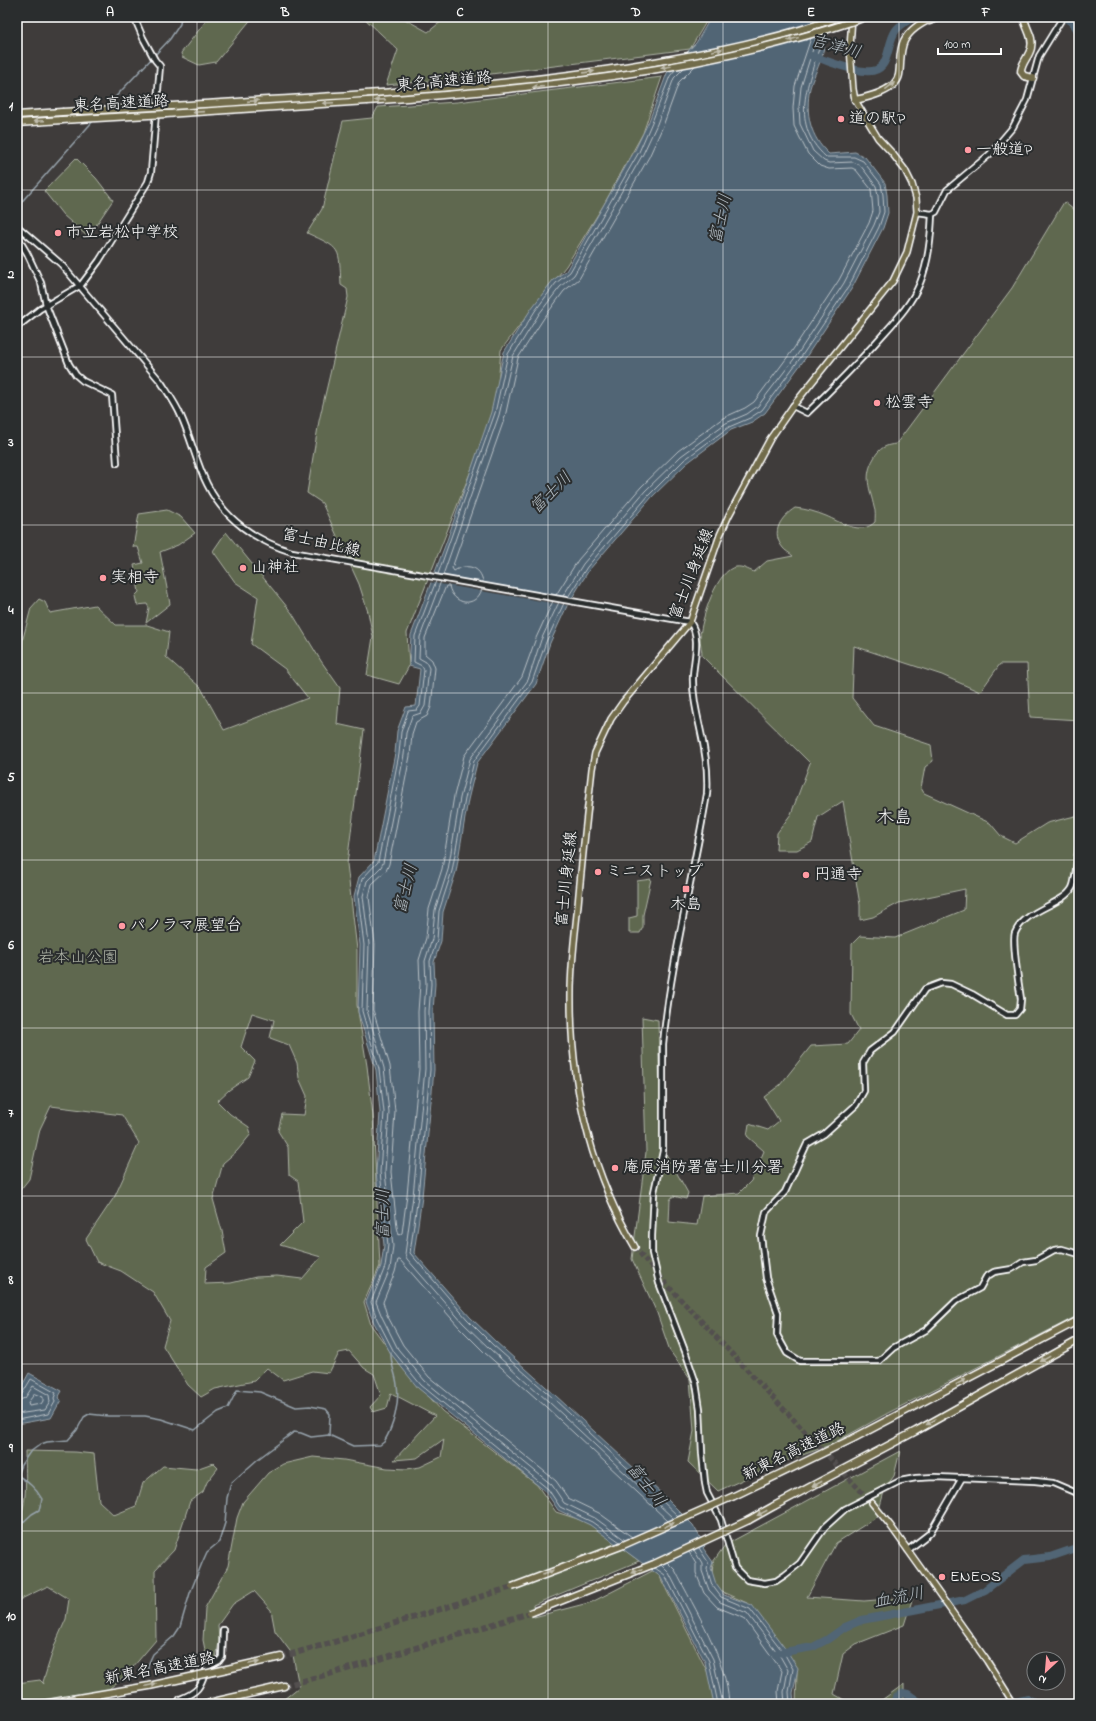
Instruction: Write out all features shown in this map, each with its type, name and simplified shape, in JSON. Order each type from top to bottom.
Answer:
[{"type":"highway","name":"東名高速道路","points":[[17,115],[369,93],[500,83],[628,67],[732,47],[782,35],[840,17]]},
{"type":"highway","name":"東名高速道路","points":[[17,123],[367,101],[545,86],[627,74],[766,47],[810,35],[855,18],[865,17]]},
{"type":"highway","points":[[855,100],[867,98],[886,89],[897,80],[900,53],[905,40],[912,31],[933,17]]},
{"type":"highway","points":[[924,22],[940,17]]},
{"type":"highway","points":[[1024,17],[1030,35],[1031,47],[1028,57],[1022,65],[1021,72],[1024,76],[1033,78]]},
{"type":"highway","name":"新東名高速道路","points":[[512,1587],[620,1546],[734,1496],[852,1439],[1079,1320]]},
{"type":"highway","points":[[530,1613],[654,1564],[749,1520],[916,1431],[1079,1340]]},
{"type":"highway","name":"新東名高速道路","points":[[43,1704],[149,1686],[281,1657]]},
{"type":"highway","points":[[204,1704],[284,1686]]},
{"type":"main road","name":"富士川身延線","points":[[635,1247],[613,1206],[593,1153],[583,1118],[575,1064],[571,976],[587,816],[595,753],[611,719],[623,702],[690,622],[718,541],[729,515],[770,439],[794,406],[893,281],[907,252],[917,212],[916,198],[908,177],[892,153],[869,126],[855,100],[850,48],[855,18]]},
{"type":"main road","points":[[872,1503],[908,1550],[949,1610],[987,1661],[1012,1702]]},
{"type":"street","points":[[17,327],[46,305],[79,286],[99,261],[143,190],[151,172],[160,66],[143,38],[134,17]]},
{"type":"street","points":[[917,212],[932,214],[938,209],[947,190],[985,158],[1013,127],[1027,100],[1039,56],[1061,19]]},
{"type":"street","points":[[794,406],[807,413],[851,370],[905,310],[925,269],[931,236],[932,214]]},
{"type":"street","name":"富士由比線","points":[[17,226],[60,264],[161,382],[182,417],[207,485],[215,499],[226,512],[250,534],[263,542],[292,552],[690,622]]},
{"type":"street","points":[[17,236],[41,283],[46,305],[69,364],[76,375],[83,381],[112,395],[118,463]]},
{"type":"street","points":[[690,622],[696,629],[693,677],[694,699],[708,773],[707,794],[678,945],[665,1027],[663,1044],[663,1152],[654,1192],[652,1253],[659,1283],[685,1350],[698,1396],[707,1494],[721,1520],[735,1568],[747,1580],[765,1583],[776,1581],[792,1571],[800,1563],[825,1527],[845,1510],[866,1498],[905,1480],[929,1477],[1047,1482],[1060,1485],[1079,1494]]},
{"type":"street","points":[[1079,846],[1072,888],[1066,895],[1037,910],[1021,924],[1015,934],[1021,999],[1020,1009],[1015,1015],[1007,1015],[972,994],[951,984],[941,983],[925,989],[895,1032],[870,1051],[863,1063],[864,1091],[856,1105],[824,1134],[807,1144],[785,1192],[766,1212],[761,1236],[766,1278],[778,1313],[777,1336],[787,1353],[800,1361],[879,1361],[893,1348],[926,1330],[956,1301],[980,1288],[986,1277],[994,1272],[1012,1269],[1023,1262],[1036,1260],[1054,1250],[1062,1249],[1079,1254]]},
{"type":"street","points":[[908,1550],[930,1533],[962,1478]]},
{"type":"street","points":[[177,1704],[180,1699],[193,1694],[198,1689],[202,1683],[207,1667],[219,1661],[222,1657],[223,1630]]},
{"type":"green space","points":[[209,17],[253,17],[216,62],[199,65],[182,57],[181,53]]},
{"type":"green space","points":[[363,17],[401,17],[428,32],[447,17],[709,17],[690,49],[459,78],[386,85],[398,50]]},
{"type":"green space","points":[[662,77],[643,133],[603,206],[566,266],[501,350],[496,407],[407,633],[409,666],[399,684],[367,675],[373,637],[368,612],[359,584],[322,503],[307,493],[319,421],[348,297],[347,289],[341,285],[339,256],[333,246],[307,233],[322,209],[343,121],[372,118],[378,107],[457,102]]},
{"type":"green space","points":[[76,158],[96,178],[113,200],[88,237],[63,215],[44,191]]},
{"type":"green space","points":[[1064,202],[1079,214],[1079,720],[1030,717],[1027,664],[1000,664],[980,692],[942,675],[854,646],[852,698],[874,726],[931,745],[933,761],[925,767],[921,788],[924,793],[990,823],[1001,836],[1015,843],[1047,823],[1079,815],[1079,1315],[888,1413],[830,1445],[773,1466],[718,1491],[688,1462],[694,1431],[690,1379],[670,1351],[657,1313],[632,1259],[646,1152],[642,1017],[658,1020],[661,1145],[688,1193],[686,1199],[673,1196],[670,1200],[669,1222],[697,1225],[702,1196],[739,1193],[751,1181],[764,1151],[747,1136],[749,1124],[768,1130],[779,1121],[764,1097],[780,1085],[811,1046],[848,1044],[859,1030],[851,1014],[852,944],[860,936],[895,938],[964,910],[965,889],[899,903],[873,917],[860,920],[860,905],[843,801],[818,817],[812,842],[797,850],[776,850],[777,833],[791,814],[810,763],[702,656],[700,637],[703,619],[711,596],[722,576],[729,570],[739,567],[754,572],[767,561],[793,556],[784,549],[779,542],[777,531],[785,516],[795,508],[815,512],[857,528],[869,526],[875,522],[875,511],[869,488],[868,477],[871,465],[876,455],[883,448],[896,444],[1012,288]]},
{"type":"green space","points":[[167,510],[181,517],[195,533],[178,545],[160,552],[170,604],[146,623],[149,608],[147,604],[137,605],[135,596],[139,592],[134,565],[143,563],[138,547],[133,547],[139,514]]},
{"type":"green space","name":"岩本山公園","points":[[226,532],[292,613],[321,661],[340,688],[337,724],[364,730],[347,864],[357,950],[357,1005],[373,1116],[380,1266],[364,1302],[371,1325],[401,1366],[442,1411],[537,1485],[556,1512],[590,1523],[639,1561],[533,1605],[534,1617],[592,1602],[656,1569],[708,1673],[715,1704],[278,1704],[299,1687],[293,1655],[275,1631],[271,1610],[254,1591],[233,1604],[218,1625],[219,1642],[216,1658],[207,1660],[203,1640],[205,1608],[228,1566],[237,1518],[243,1502],[268,1473],[283,1464],[313,1457],[344,1460],[387,1468],[407,1469],[420,1467],[441,1457],[444,1439],[417,1458],[394,1460],[435,1416],[391,1393],[387,1408],[373,1412],[370,1407],[381,1395],[374,1374],[364,1368],[349,1351],[339,1353],[329,1373],[312,1371],[283,1380],[267,1368],[254,1381],[215,1389],[201,1397],[188,1385],[163,1346],[170,1321],[153,1292],[121,1271],[97,1262],[86,1239],[115,1196],[139,1143],[122,1115],[51,1106],[40,1129],[29,1179],[17,1194],[17,1094],[20,1084],[17,1079],[17,661],[31,608],[39,599],[45,602],[50,613],[95,605],[116,625],[147,625],[169,632],[166,657],[201,688],[224,730],[308,698],[285,669],[251,644],[258,597],[235,582],[213,551]],"holes":[[[252,1013],[274,1020],[270,1038],[289,1045],[297,1063],[299,1078],[307,1096],[304,1115],[282,1114],[278,1131],[288,1147],[289,1175],[298,1181],[303,1222],[280,1245],[321,1257],[302,1279],[277,1276],[256,1277],[231,1283],[205,1284],[206,1267],[226,1253],[222,1231],[213,1199],[223,1163],[237,1151],[251,1134],[249,1127],[230,1114],[217,1101],[229,1090],[248,1077],[255,1061],[241,1047]]]},
{"type":"green space","points":[[651,879],[643,915],[643,927],[640,933],[629,933],[629,918],[637,916],[637,881]]},
{"type":"green space","points":[[25,1451],[94,1454],[99,1501],[114,1515],[136,1506],[143,1483],[163,1466],[196,1469],[213,1463],[218,1468],[207,1482],[203,1492],[190,1501],[174,1550],[155,1570],[156,1640],[127,1674],[91,1704],[17,1704],[17,1683],[40,1680],[44,1684],[43,1682],[55,1644],[66,1619],[69,1599],[48,1586],[17,1601],[17,1520],[21,1515],[25,1498]]},
{"type":"green space","points":[[900,1451],[894,1476],[885,1488],[877,1517],[836,1543],[807,1597],[864,1601],[913,1597],[904,1625],[856,1644],[843,1654],[834,1694],[851,1704],[796,1704],[797,1672],[747,1603],[711,1587],[713,1562],[725,1545]]},
{"type":"green space","points":[[904,1684],[904,1704],[876,1704],[879,1702]]},
{"type":"water","name":"富士川","points":[[711,17],[832,17],[821,59],[810,88],[808,106],[810,124],[817,140],[829,154],[855,152],[865,157],[885,183],[888,213],[883,228],[852,288],[804,360],[765,413],[752,422],[731,430],[687,463],[652,497],[589,570],[567,606],[550,643],[536,684],[477,763],[468,800],[456,872],[443,912],[441,941],[434,962],[434,1070],[422,1197],[414,1253],[470,1317],[663,1495],[693,1525],[705,1546],[703,1548],[713,1562],[711,1568],[716,1584],[724,1595],[752,1605],[798,1668],[793,1693],[794,1704],[714,1704],[705,1662],[661,1577],[590,1525],[558,1510],[546,1492],[418,1388],[391,1354],[373,1321],[366,1302],[381,1266],[384,1245],[376,1172],[380,1112],[376,1070],[358,1012],[360,945],[354,896],[359,877],[374,861],[395,753],[397,731],[406,707],[416,706],[420,669],[409,666],[411,635],[446,543],[491,412],[504,352],[531,309],[553,280],[566,271],[635,150],[649,121],[667,73],[696,43]]},
{"type":"water","points":[[29,1373],[62,1391],[58,1398],[61,1400],[51,1418],[17,1424],[17,1395]]},
{"type":"pier","points":[[432,574],[574,599],[570,606],[429,582]]},
{"type":"waterway","points":[[105,108],[170,39],[180,24],[181,17]]},
{"type":"waterway","name":"吉津川","points":[[812,56],[852,69],[874,71],[880,68],[884,63],[896,30],[913,17]]},
{"type":"waterway","name":"吉津川","points":[[1064,17],[1073,23],[1079,32]]},
{"type":"waterway","points":[[17,207],[94,120]]},
{"type":"waterway","points":[[148,1669],[148,1665],[153,1654],[174,1636],[180,1627],[190,1593],[207,1552],[219,1542],[225,1523],[227,1498],[231,1483],[258,1459],[294,1432],[311,1437],[329,1435],[353,1446],[380,1445],[384,1442],[393,1422],[398,1400],[396,1377],[391,1360],[391,1352]]},
{"type":"waterway","points":[[17,1528],[32,1514],[39,1510],[42,1499],[25,1480],[17,1475],[21,1465],[30,1452],[41,1444],[68,1440],[77,1430],[84,1417],[89,1414],[108,1416],[145,1416],[161,1419],[195,1430],[218,1412],[228,1408],[237,1390],[260,1392],[296,1407],[310,1406],[326,1409],[330,1414],[329,1435]]},
{"type":"waterway","name":"血流川","points":[[778,1653],[813,1647],[845,1627],[862,1620],[965,1600],[985,1590],[1024,1560],[1050,1557],[1079,1547]]},
{"type":"waterway","points":[[895,1704],[897,1697],[903,1693],[908,1694],[922,1704]]},
{"type":"waterway","points":[[985,1704],[1006,1704],[1028,1699],[1038,1704]]},
{"type":"tunnel","points":[[635,1247],[665,1283],[872,1503]]},
{"type":"tunnel","points":[[281,1657],[512,1587]]},
{"type":"tunnel","points":[[284,1686],[340,1671],[530,1613]]},
{"type":"place","name":"道の駅P","points":[[841,119]]},
{"type":"place","name":"一般道P","points":[[968,150]]},
{"type":"place","name":"市立岩松中学校","points":[[58,233]]},
{"type":"place","name":"松雲寺","points":[[877,403]]},
{"type":"place","name":"山神社","points":[[243,568]]},
{"type":"place","name":"実相寺","points":[[103,578]]},
{"type":"place","name":"ミニストップ","points":[[598,872]]},
{"type":"place","name":"円通寺","points":[[806,875]]},
{"type":"place","name":"木島","points":[[686,889]]},
{"type":"place","name":"パノラマ展望台","points":[[122,926]]},
{"type":"place","name":"庵原消防署富士川分署","points":[[615,1168]]},
{"type":"place","name":"ENEOS","points":[[942,1577]]},
{"type":"district","name":"木島","points":[[894,819]]}]
